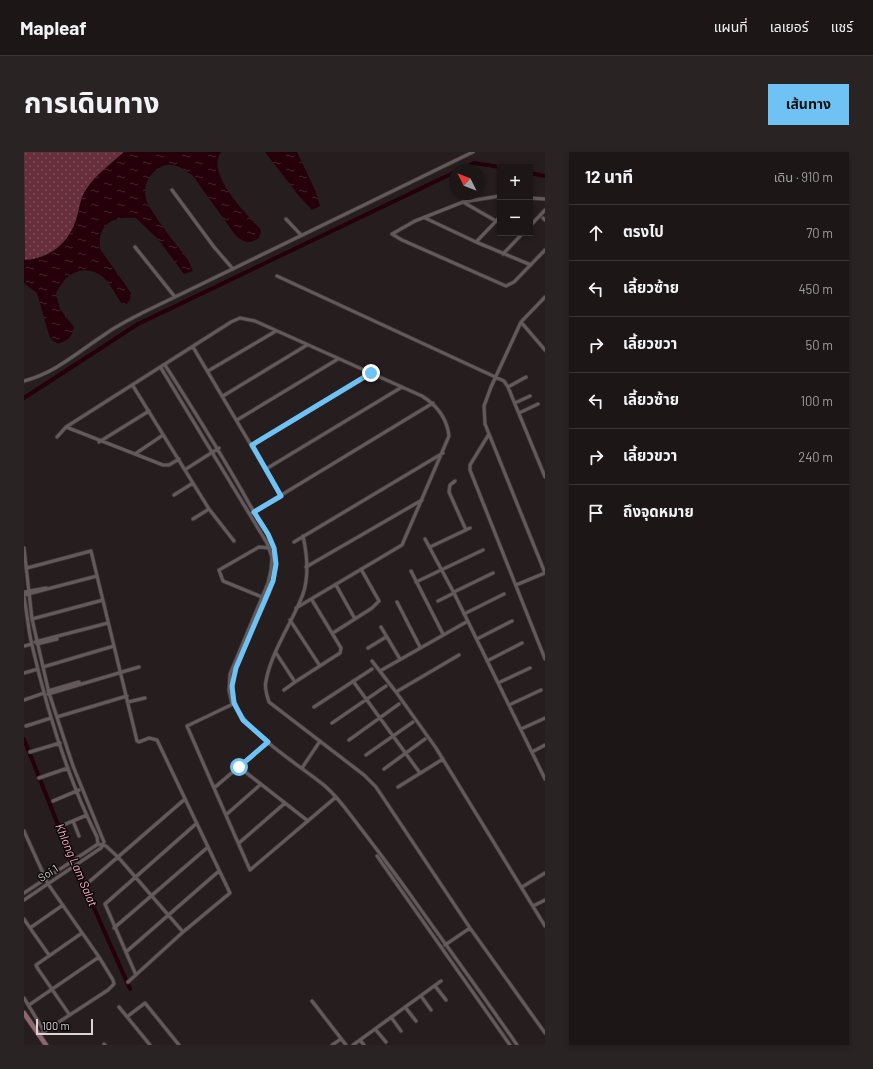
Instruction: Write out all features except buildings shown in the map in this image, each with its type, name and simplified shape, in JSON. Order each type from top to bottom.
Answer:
[{"type":"main road","points":[[24,1013],[46,1045]]},
{"type":"street","points":[[24,382],[39,377],[61,366],[122,324],[174,297],[301,235],[380,199],[473,152]]},
{"type":"street","points":[[172,190],[232,269]]},
{"type":"street","points":[[497,196],[463,202],[398,229],[393,232],[393,235],[506,286],[514,282],[545,250]]},
{"type":"street","points":[[533,198],[545,198]]},
{"type":"street","points":[[463,202],[496,221],[476,242]]},
{"type":"street","points":[[533,223],[545,210]]},
{"type":"street","points":[[425,218],[503,254],[531,265]]},
{"type":"street","points":[[286,219],[301,235]]},
{"type":"street","points":[[503,254],[520,236]]},
{"type":"street","points":[[135,247],[174,297]]},
{"type":"street","points":[[277,276],[504,381],[515,403],[545,477]]},
{"type":"street","points":[[516,585],[545,573],[485,424],[484,406],[495,376],[520,322],[545,297]]},
{"type":"street","points":[[57,437],[66,427],[165,366],[231,322],[240,318],[248,318],[339,358],[422,396],[432,403],[445,419],[449,436],[443,453],[402,545],[312,600],[296,608]]},
{"type":"street","points":[[520,322],[545,350]]},
{"type":"street","points":[[208,371],[276,331]]},
{"type":"street","points":[[223,396],[307,345]]},
{"type":"street","points":[[193,347],[281,496]]},
{"type":"street","points":[[237,420],[339,358]]},
{"type":"street","points":[[165,366],[219,448],[254,512],[268,534],[274,548],[276,564],[273,581],[236,668],[232,686],[233,703]]},
{"type":"street","points":[[161,368],[213,452],[269,548],[272,564],[268,583],[230,674],[229,690],[233,703],[243,720],[268,742],[303,767],[336,797],[447,944],[517,1045]]},
{"type":"street","points":[[252,445],[371,373]]},
{"type":"street","points":[[508,387],[526,377]]},
{"type":"street","points":[[133,386],[186,469],[209,509],[234,541]]},
{"type":"street","points":[[266,469],[402,387]]},
{"type":"street","points":[[515,403],[530,396]]},
{"type":"street","points":[[250,514],[259,510],[432,403]]},
{"type":"street","points":[[519,413],[538,404]]},
{"type":"street","points":[[99,442],[149,411]]},
{"type":"street","points":[[66,427],[99,442],[166,465],[179,459]]},
{"type":"street","points":[[489,434],[470,465],[470,470],[545,659]]},
{"type":"street","points":[[135,454],[163,435]]},
{"type":"street","points":[[186,469],[219,448]]},
{"type":"street","points":[[294,542],[443,453]]},
{"type":"street","points":[[455,481],[450,485],[449,492],[466,530]]},
{"type":"street","points":[[174,496],[193,483]]},
{"type":"street","points":[[306,567],[422,500]]},
{"type":"street","points":[[193,519],[209,509]]},
{"type":"street","points":[[430,547],[470,528]]},
{"type":"street","points":[[303,536],[306,567],[303,593],[276,653],[266,681],[266,693],[269,702],[364,775],[376,787],[470,928],[545,1033]]},
{"type":"street","points":[[425,539],[477,638],[544,774],[545,779]]},
{"type":"street","points":[[24,548],[32,618],[49,692],[64,741],[82,789],[103,837],[102,847]]},
{"type":"street","points":[[262,597],[223,581],[219,570],[259,548],[269,548]]},
{"type":"street","points":[[416,582],[483,550]]},
{"type":"street","points":[[26,568],[88,551],[92,553],[96,575],[137,741],[138,742],[149,738],[157,740],[230,893],[183,932],[128,982]]},
{"type":"street","points":[[333,632],[372,608],[379,601],[361,569]]},
{"type":"street","points":[[412,571],[416,582],[443,634]]},
{"type":"street","points":[[438,601],[493,573]]},
{"type":"street","points":[[96,575],[24,595],[32,644],[51,718],[68,768],[99,841],[98,844]]},
{"type":"street","points":[[336,585],[354,619]]},
{"type":"street","points":[[464,614],[504,594]]},
{"type":"street","points":[[32,618],[103,599]]},
{"type":"street","points":[[284,690],[335,658],[341,652],[341,648],[333,632],[312,600]]},
{"type":"street","points":[[397,602],[420,647]]},
{"type":"street","points":[[252,620],[256,622]]},
{"type":"street","points":[[290,620],[320,666]]},
{"type":"street","points":[[477,638],[512,620]]},
{"type":"street","points":[[380,671],[468,621]]},
{"type":"street","points":[[24,646],[108,623]]},
{"type":"street","points":[[381,627],[400,659]]},
{"type":"street","points":[[368,648],[386,637]]},
{"type":"street","points":[[487,660],[522,644]]},
{"type":"street","points":[[43,668],[114,647]]},
{"type":"street","points":[[276,653],[296,682]]},
{"type":"street","points":[[396,692],[459,655]]},
{"type":"street","points":[[372,662],[396,692],[444,759],[545,926]]},
{"type":"street","points":[[24,700],[120,671],[139,667]]},
{"type":"street","points":[[498,683],[530,668]]},
{"type":"street","points":[[24,673],[38,669]]},
{"type":"street","points":[[314,707],[372,669]]},
{"type":"street","points":[[353,681],[420,773]]},
{"type":"street","points":[[332,723],[386,686]]},
{"type":"street","points":[[509,705],[541,690]]},
{"type":"street","points":[[57,717],[127,696]]},
{"type":"street","points":[[128,702],[146,698]]},
{"type":"street","points":[[233,703],[187,726],[251,870],[336,797]]},
{"type":"street","points":[[349,740],[399,704]]},
{"type":"street","points":[[26,726],[51,718]]},
{"type":"street","points":[[521,729],[545,718]]},
{"type":"street","points":[[366,755],[413,722]]},
{"type":"street","points":[[384,769],[425,739]]},
{"type":"street","points":[[30,752],[64,741]]},
{"type":"street","points":[[303,767],[320,741]]},
{"type":"street","points":[[214,788],[268,742]]},
{"type":"street","points":[[532,752],[545,745]]},
{"type":"street","points":[[398,787],[444,759]]},
{"type":"street","points":[[239,767],[308,821]]},
{"type":"street","points":[[39,778],[68,768]]},
{"type":"street","points":[[227,814],[261,784]]},
{"type":"street","points":[[53,801],[82,789]]},
{"type":"street","points":[[89,882],[185,799]]},
{"type":"street","points":[[239,843],[285,803]]},
{"type":"street","points":[[61,826],[87,815]]},
{"type":"street","points":[[73,821],[78,836]]},
{"type":"street","points":[[136,975],[114,928],[105,904],[196,823]]},
{"type":"street","points":[[24,831],[48,884],[99,957],[114,984],[108,990],[69,1014],[39,1035]]},
{"type":"street","points":[[98,844],[118,857],[169,914],[183,932]]},
{"type":"street","points":[[24,893],[98,844]]},
{"type":"street","points":[[114,928],[151,894],[208,846]]},
{"type":"street","name":"Soi 1","points":[[24,900],[102,847]]},
{"type":"street","points":[[377,856],[509,1044],[513,1039]]},
{"type":"street","points":[[126,952],[219,871]]},
{"type":"street","points":[[522,887],[545,873]]},
{"type":"street","points":[[533,906],[545,900]]},
{"type":"street","points":[[30,928],[63,905]]},
{"type":"street","points":[[24,919],[49,955]]},
{"type":"street","points":[[425,925],[429,921]]},
{"type":"street","points":[[447,944],[470,928]]},
{"type":"street","points":[[69,1014],[36,965],[82,933]]},
{"type":"street","points":[[28,1005],[99,957]]},
{"type":"street","points":[[353,1045],[441,981]]},
{"type":"street","points":[[467,985],[472,982]]},
{"type":"street","points":[[435,986],[446,1000]]},
{"type":"street","points":[[421,996],[431,1010]]},
{"type":"street","points":[[24,998],[44,1031]]},
{"type":"street","points":[[312,1001],[346,1045]]},
{"type":"street","points":[[128,1016],[145,1003],[179,1045]]},
{"type":"street","points":[[119,1007],[128,1016],[150,1045]]},
{"type":"street","points":[[405,1007],[416,1021]]},
{"type":"street","points":[[392,1017],[401,1030]]},
{"type":"street","points":[[375,1029],[386,1042]]},
{"type":"street","points":[[332,1045],[341,1038]]},
{"type":"street","points":[[360,1040],[364,1045]]},
{"type":"shaded area","points":[[24,152],[124,152],[103,170],[85,192],[74,227],[64,242],[43,256],[25,261]]},
{"type":"water","points":[[124,152],[221,152],[218,161],[219,171],[223,182],[238,204],[261,230],[259,238],[248,242],[236,236],[193,176],[189,173],[177,166],[172,165],[159,168],[149,177],[147,181],[145,190],[146,199],[159,221],[188,260],[193,271],[184,274],[158,239],[136,218],[121,218],[114,220],[104,227],[101,233],[100,249],[131,293],[130,299],[127,304],[121,303],[108,282],[96,273],[89,271],[75,272],[64,281],[56,294],[60,309],[74,327],[69,338],[58,344],[50,338],[37,293],[24,283],[24,260],[42,257],[49,254],[63,243],[72,229],[82,198],[89,185]]},
{"type":"water","points":[[265,152],[297,152],[315,190],[320,206],[312,210],[299,196]]},
{"type":"waterway","points":[[472,164],[480,164]]},
{"type":"waterway","points":[[485,165],[497,167]]},
{"type":"waterway","points":[[533,174],[545,176]]},
{"type":"waterway","points":[[24,398],[138,324],[449,175]]},
{"type":"waterway","name":"Khlong Lam Salat","points":[[24,739],[66,845],[130,989]]},
{"type":"route","points":[[239,767],[268,742],[243,720],[234,703],[232,686],[236,668],[273,581],[276,564],[276,554],[274,548],[268,534],[254,512],[281,496],[252,445],[371,373]]}]
